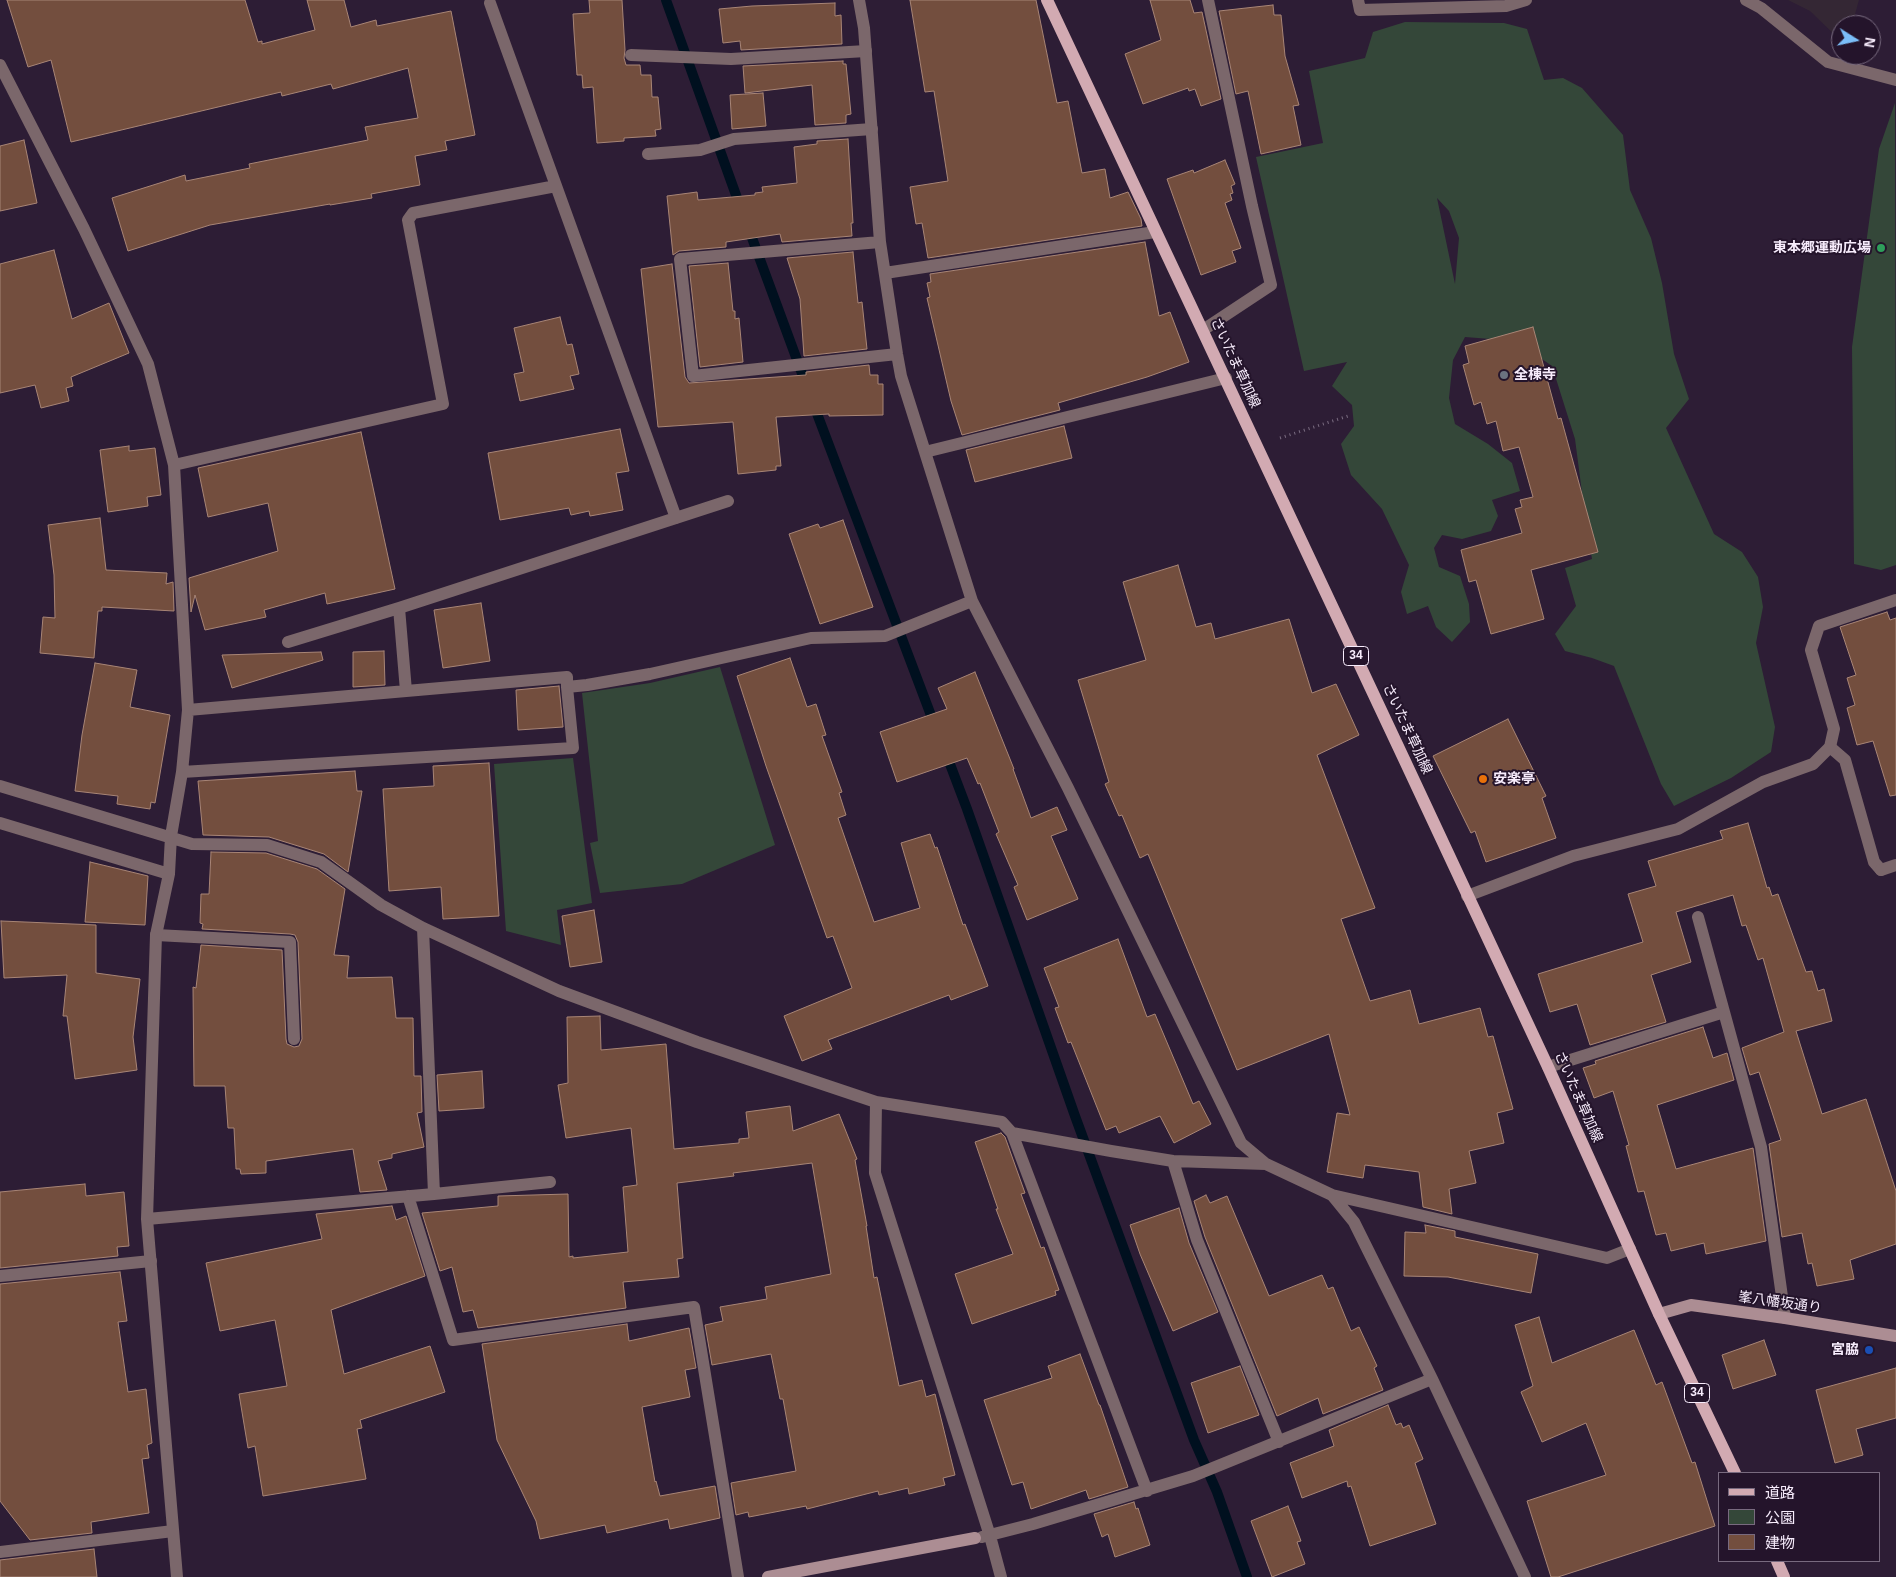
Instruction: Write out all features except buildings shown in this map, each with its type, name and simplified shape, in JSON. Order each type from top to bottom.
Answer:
[{"type":"main road","name":"さいたま草加線","points":[[1047,0],[1548,1067],[1630,1249],[1735,1472]]},
{"type":"main road","points":[[1777,1562],[1784,1577]]},
{"type":"street","points":[[859,0],[866,51],[880,242],[901,376],[972,602],[1068,788],[1241,1143],[1266,1164],[1332,1195],[1607,1258],[1630,1249]]},
{"type":"street","points":[[1203,330],[1271,285],[1252,206],[1208,0]]},
{"type":"street","points":[[1358,0],[1360,10],[1506,6],[1526,0]]},
{"type":"street","points":[[1746,0],[1761,8],[1828,62],[1896,80]]},
{"type":"street","points":[[490,3],[676,518]]},
{"type":"street","points":[[632,55],[731,59],[866,51]]},
{"type":"street","points":[[0,65],[84,229],[148,364],[174,465],[188,710],[182,772],[171,836],[169,874],[156,935],[147,1220],[177,1577]]},
{"type":"street","points":[[648,154],[700,150],[734,140],[872,129]]},
{"type":"street","points":[[174,465],[443,404],[408,220],[413,213],[556,186]]},
{"type":"street","points":[[885,273],[1155,232]]},
{"type":"street","points":[[880,242],[680,259],[693,376],[897,354]]},
{"type":"street","points":[[926,452],[1226,378]]},
{"type":"street","points":[[288,642],[728,501]]},
{"type":"street","points":[[1467,896],[1573,856],[1678,829],[1764,782],[1814,764],[1830,748],[1834,729],[1811,650],[1819,626],[1896,600]]},
{"type":"street","points":[[567,687],[650,674],[811,638],[885,636],[972,602]]},
{"type":"street","points":[[399,608],[406,692]]},
{"type":"street","points":[[182,772],[573,748],[567,677],[188,710]]},
{"type":"street","points":[[1830,748],[1845,760],[1874,862],[1881,870],[1896,865]]},
{"type":"street","points":[[0,786],[171,836],[192,844],[267,845],[321,862],[382,905],[423,928],[559,991],[696,1042],[876,1102],[1002,1122],[1012,1133],[1147,1491]]},
{"type":"street","points":[[0,823],[169,874]]},
{"type":"street","points":[[1698,917],[1761,1146],[1785,1318]]},
{"type":"street","points":[[423,928],[434,1194]]},
{"type":"street","points":[[156,935],[290,942],[294,1039]]},
{"type":"street","points":[[1548,1067],[1724,1012]]},
{"type":"street","points":[[876,1102],[874,1172],[990,1536],[1001,1577]]},
{"type":"street","points":[[1012,1133],[1173,1161],[1266,1164]]},
{"type":"street","points":[[1173,1161],[1197,1240],[1279,1442]]},
{"type":"street","points":[[147,1220],[550,1182]]},
{"type":"street","points":[[1332,1195],[1354,1222],[1432,1379],[1525,1577]]},
{"type":"street","points":[[408,1196],[453,1340],[694,1307],[738,1577]]},
{"type":"street","points":[[0,1276],[151,1261]]},
{"type":"street","name":"峯八幡坂通り","points":[[1660,1314],[1691,1306],[1785,1318],[1896,1336]]},
{"type":"street","points":[[768,1577],[990,1536],[1147,1491],[1224,1464],[1432,1379]]},
{"type":"street","points":[[0,1552],[173,1531]]},
{"type":"path","points":[[1280,438],[1348,416]]},
{"type":"shaded area","points":[[1788,0],[1859,0],[1855,15],[1831,15],[1831,31],[1810,11]]},
{"type":"green space","points":[[1405,22],[1504,23],[1527,29],[1544,80],[1563,78],[1582,88],[1623,135],[1630,190],[1651,238],[1662,283],[1674,354],[1689,399],[1666,428],[1714,534],[1742,552],[1758,577],[1763,607],[1756,643],[1775,727],[1771,752],[1731,778],[1674,806],[1661,784],[1614,666],[1565,651],[1555,634],[1576,606],[1565,568],[1592,559],[1575,439],[1552,366],[1516,341],[1465,337],[1453,360],[1449,398],[1455,424],[1488,444],[1512,463],[1520,491],[1492,500],[1498,516],[1491,531],[1462,539],[1442,535],[1434,548],[1439,567],[1460,576],[1469,604],[1470,622],[1452,642],[1436,627],[1428,606],[1407,614],[1401,592],[1409,565],[1382,509],[1351,475],[1341,444],[1354,426],[1352,405],[1332,386],[1347,362],[1304,371],[1256,157],[1323,143],[1309,71],[1365,58],[1373,32]],"holes":[[[1437,198],[1449,211],[1459,238],[1455,284]]]},
{"type":"green space","name":"東本郷運動広場","points":[[1895,103],[1896,565],[1881,570],[1854,564],[1852,347],[1879,149]]},
{"type":"green space","points":[[720,667],[775,845],[682,884],[600,893],[590,843],[598,841],[582,693],[650,683]]},
{"type":"green space","points":[[573,758],[592,903],[557,910],[561,945],[506,931],[494,764]]},
{"type":"waterway","points":[[666,0],[741,209]]},
{"type":"waterway","points":[[748,227],[807,387]]},
{"type":"waterway","points":[[813,403],[935,726]]},
{"type":"waterway","points":[[945,751],[1075,1116],[1194,1440],[1217,1492],[1247,1577]]},
{"type":"place","name":"東本郷運動広場","points":[[1881,248]]},
{"type":"place","name":"全棟寺","points":[[1504,375]]},
{"type":"place","name":"安楽亭","points":[[1483,779]]},
{"type":"place","name":"宮脇","points":[[1869,1350]]}]
